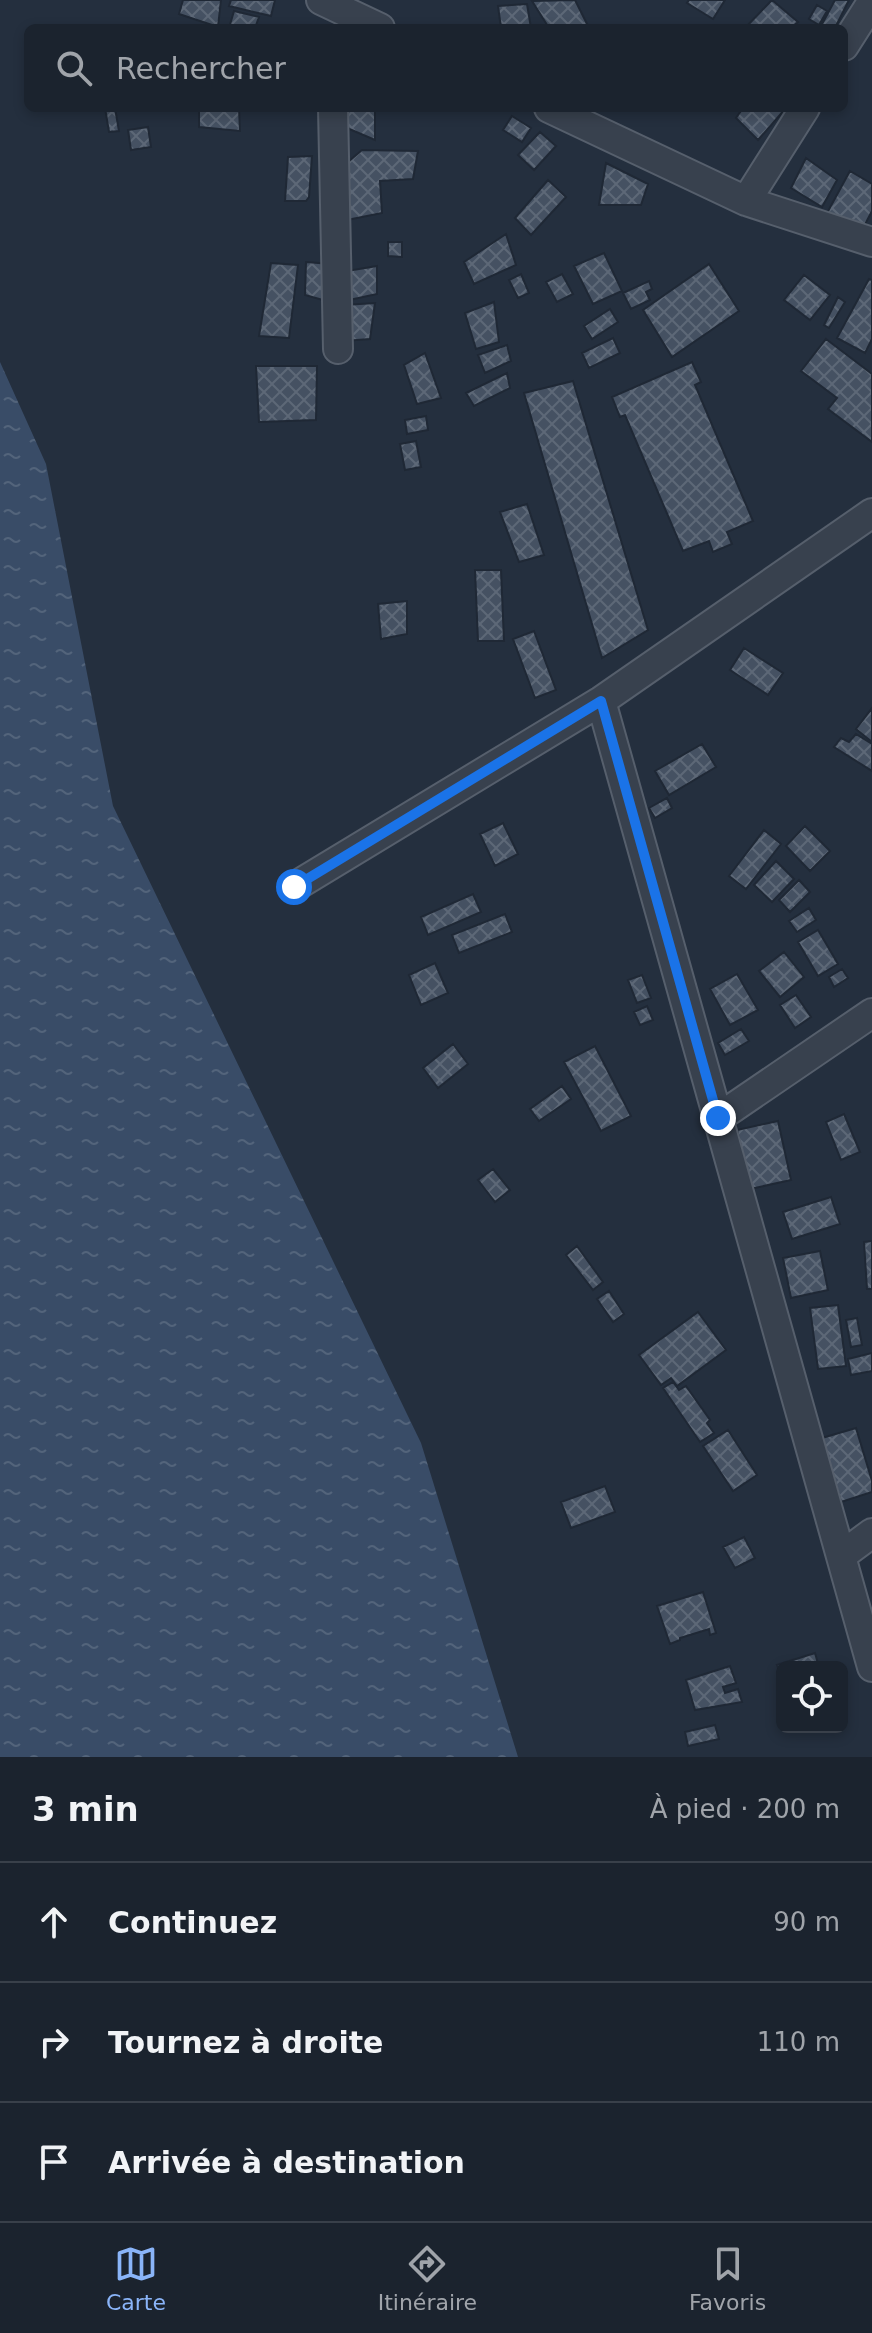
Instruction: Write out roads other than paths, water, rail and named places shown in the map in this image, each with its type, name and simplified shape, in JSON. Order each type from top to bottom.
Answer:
[{"type":"street","points":[[848,40],[872,2]]},
{"type":"street","points":[[329,8],[370,24]]},
{"type":"street","points":[[333,112],[338,349]]},
{"type":"street","points":[[557,112],[746,201],[872,242]]},
{"type":"street","points":[[746,201],[802,112]]},
{"type":"street","points":[[294,887],[601,701],[872,513]]},
{"type":"street","points":[[601,701],[872,1667]]},
{"type":"street","points":[[718,1118],[872,1013]]},
{"type":"street","points":[[841,1556],[872,1533]]},
{"type":"water","points":[[0,362],[46,464],[113,806],[421,1443],[518,1757],[0,1757]]}]
